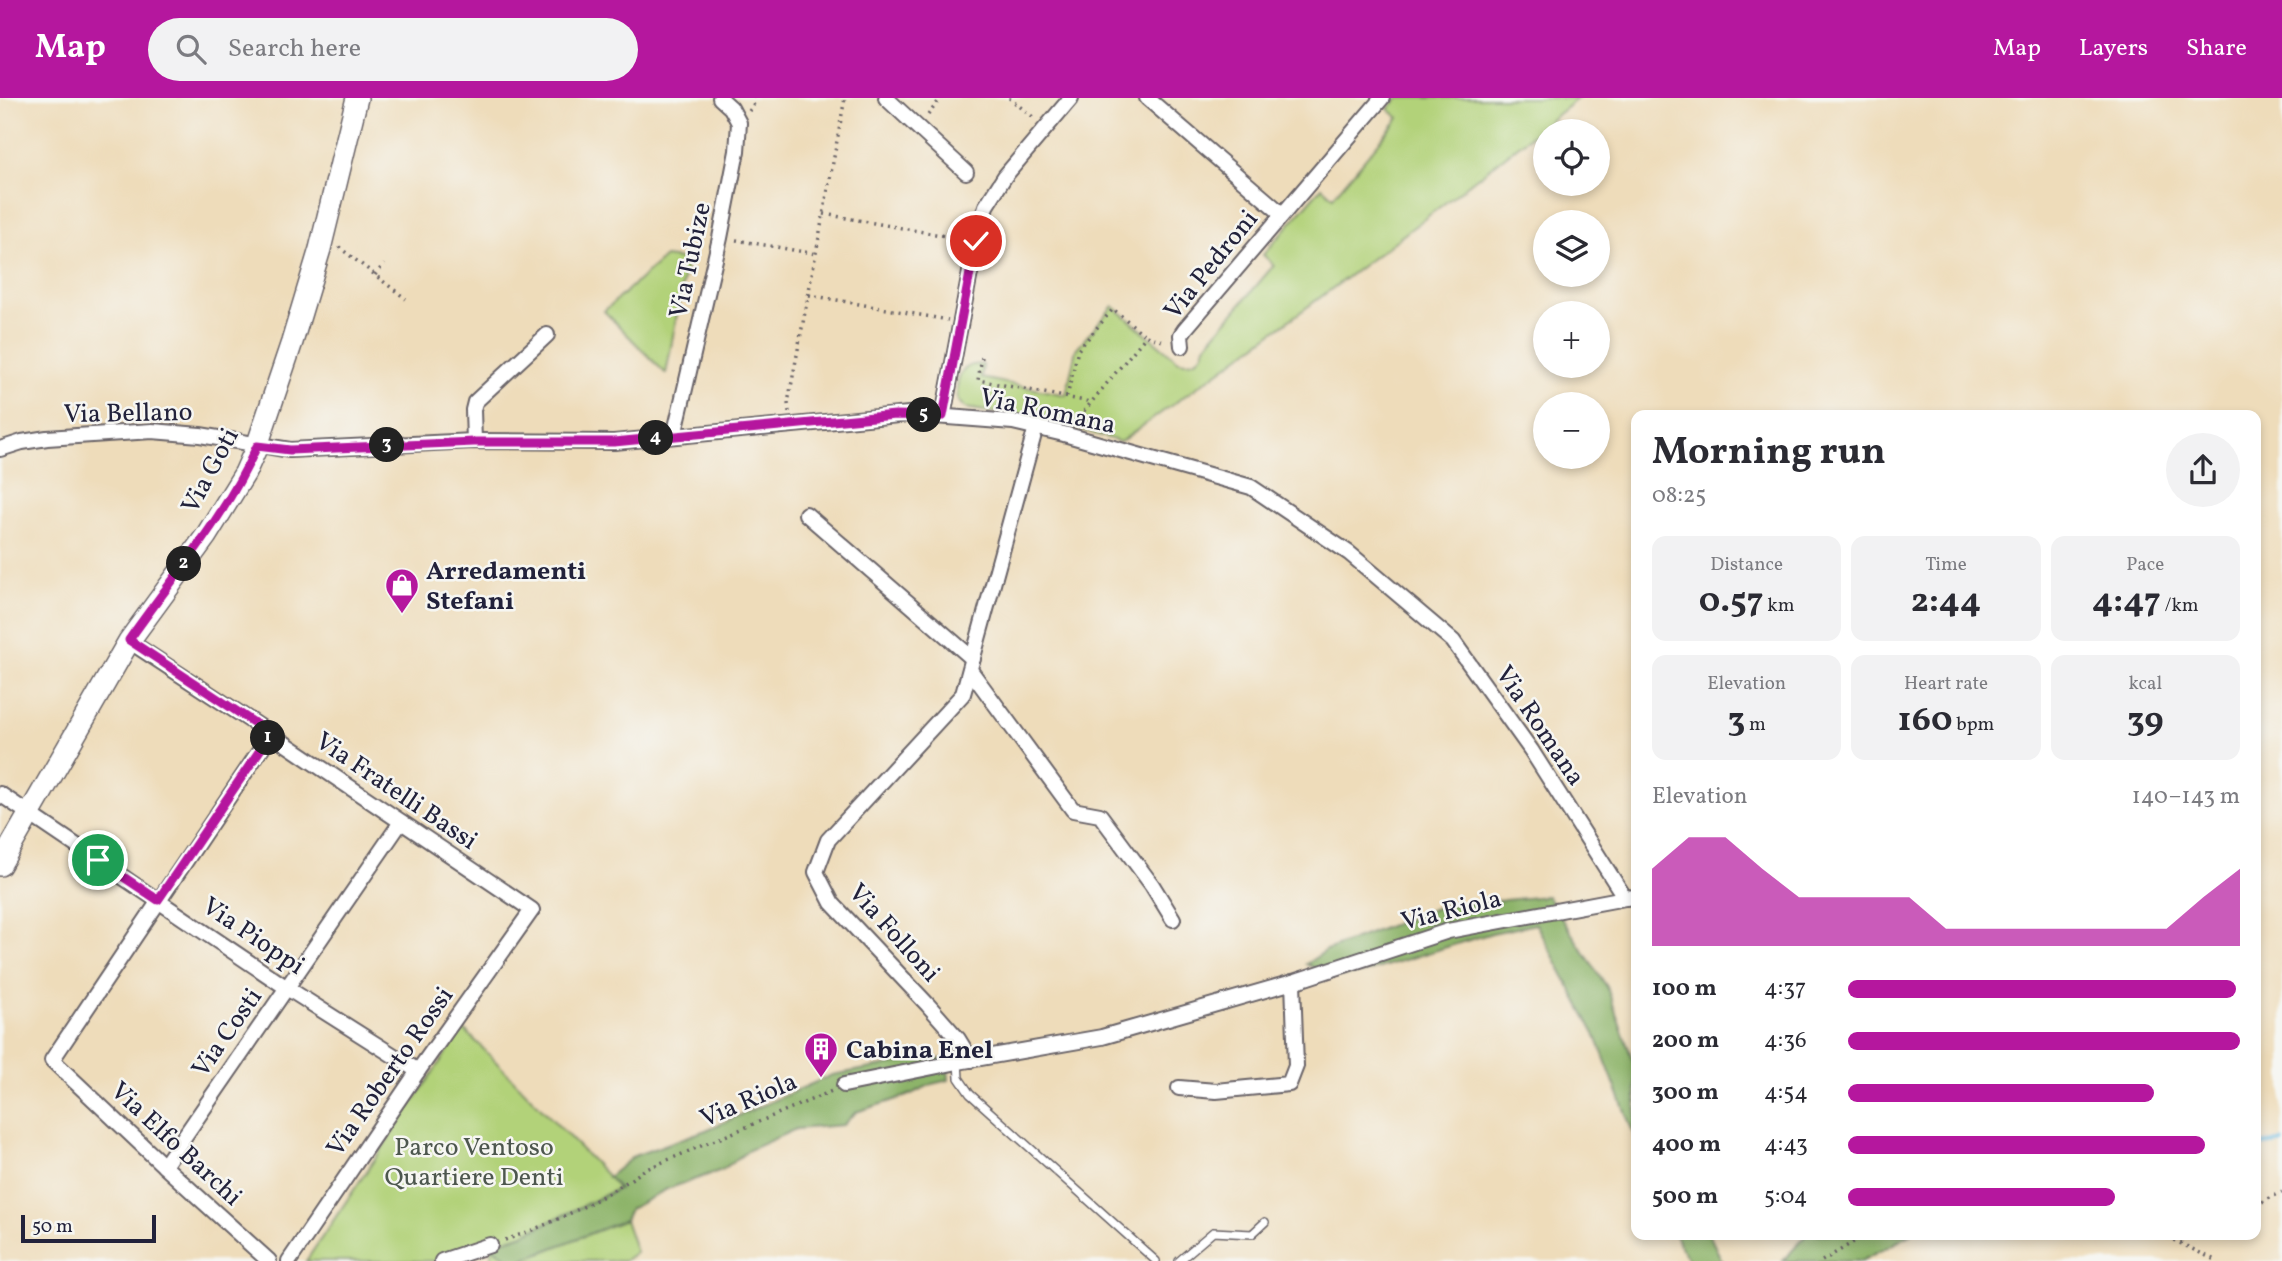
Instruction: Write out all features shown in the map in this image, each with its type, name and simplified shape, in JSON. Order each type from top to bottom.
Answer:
[{"type":"street","name":"Via Goti","points":[[0,865],[129,640],[215,522],[245,472],[257,446],[316,262],[357,98]]},
{"type":"street","name":"Via Tubize","points":[[674,436],[720,238],[739,134],[735,115],[720,98]]},
{"type":"street","points":[[886,98],[966,173]]},
{"type":"street","points":[[943,416],[980,222],[991,194],[1071,98]]},
{"type":"street","name":"Via Pedroni","points":[[1147,98],[1282,214]]},
{"type":"street","name":"Via Pedroni","points":[[1182,346],[1181,335],[1185,329],[1382,98]]},
{"type":"street","points":[[474,442],[472,410],[475,402],[547,335]]},
{"type":"street","name":"Via Romana","points":[[257,446],[290,450],[474,442],[614,442],[895,415],[943,416],[989,419],[1036,427],[1251,487],[1349,553],[1453,641],[1531,750],[1630,898]]},
{"type":"street","name":"Via Folloni","points":[[964,1061],[958,1039],[832,903],[816,872],[828,840],[963,694],[1036,427]]},
{"type":"street","name":"Via Bellano","points":[[0,449],[22,442],[75,435],[152,431],[200,435],[257,446]]},
{"type":"street","points":[[806,514],[971,665],[1073,810],[1100,815],[1152,885],[1172,919]]},
{"type":"street","name":"Via Fratelli Bassi","points":[[129,640],[532,911]]},
{"type":"street","points":[[158,900],[271,734]]},
{"type":"street","name":"Via Pioppi","points":[[0,794],[287,988],[418,1071]]},
{"type":"street","name":"Via Costi","points":[[164,1166],[401,822]]},
{"type":"street","name":"Via Riola","points":[[844,1086],[964,1061],[1102,1037],[1293,982],[1448,931],[1630,898]]},
{"type":"street","name":"Via Elfo Barchi","points":[[158,900],[52,1060],[268,1261]]},
{"type":"street","name":"Via Roberto Rossi","points":[[289,1261],[418,1071],[532,911]]},
{"type":"street","points":[[1179,1088],[1216,1091],[1289,1084],[1296,1066],[1293,982]]},
{"type":"street","points":[[442,1261],[490,1245]]},
{"type":"lane","points":[[964,1061],[959,1078],[970,1094],[1156,1261]]},
{"type":"lane","points":[[1179,1261],[1213,1232],[1252,1234],[1265,1222]]},
{"type":"path","points":[[790,425],[788,403],[845,98]]},
{"type":"path","points":[[918,128],[941,98]]},
{"type":"path","points":[[1009,98],[1046,127]]},
{"type":"path","points":[[824,214],[976,241]]},
{"type":"path","points":[[720,238],[817,254]]},
{"type":"path","points":[[332,241],[406,299]]},
{"type":"path","points":[[375,275],[384,264]]},
{"type":"path","points":[[809,295],[960,323]]},
{"type":"path","points":[[1067,397],[1076,353],[1113,309],[1146,336],[1182,346]]},
{"type":"path","points":[[1064,434],[1146,336]]},
{"type":"path","points":[[982,357],[978,380],[1091,402]]},
{"type":"path","name":"Via Riola","points":[[490,1245],[524,1234],[619,1188],[644,1170],[844,1086]]},
{"type":"path","points":[[2261,1202],[2282,1192]]},
{"type":"path","points":[[1822,1261],[1857,1240]]},
{"type":"path","points":[[2173,1240],[2217,1261]]},
{"type":"green space","points":[[1398,98],[1578,98],[1552,119],[1533,119],[1533,134],[1466,187],[1237,359],[1120,442],[1057,422],[965,408],[958,401],[957,387],[961,374],[969,366],[975,365],[983,365],[981,378],[1066,395],[1076,349],[1113,306],[1177,360],[1191,361],[1199,358],[1205,346],[1274,265],[1263,255],[1322,187],[1333,197],[1399,118],[1388,109]]},
{"type":"green space","points":[[665,257],[687,260],[666,374],[604,311]]},
{"type":"green space","points":[[1547,896],[1607,987],[1631,1056],[1631,1127],[1595,1034],[1536,924],[1492,933],[1363,973],[1334,977],[1306,964],[1327,950],[1441,906]]},
{"type":"green space","name":"Parco Ventoso Quartiere Denti","points":[[463,1028],[619,1188],[524,1234],[491,1245],[511,1261],[493,1261],[490,1246],[442,1261],[306,1261]]},
{"type":"green space","points":[[924,1059],[947,1059],[949,1080],[856,1112],[843,1125],[796,1129],[749,1150],[722,1170],[667,1189],[630,1209],[625,1220],[519,1261],[511,1261],[490,1245],[524,1234],[619,1189],[608,1177],[634,1156],[706,1130],[832,1075]]},
{"type":"green space","points":[[625,1220],[636,1252],[624,1261],[519,1261]]},
{"type":"green space","points":[[1677,1240],[1712,1240],[1722,1261],[1689,1261]]},
{"type":"green space","points":[[1802,1240],[1901,1240],[1861,1261],[1783,1261]]},
{"type":"waterway","points":[[2261,1145],[2282,1142]]},
{"type":"place","name":"Arredamenti Stefani","points":[[402,615]]},
{"type":"place","name":"Cabina Enel","points":[[821,1079]]},
{"type":"route","points":[[98,860],[158,900],[271,734],[129,640],[215,522],[257,446],[290,450],[474,442],[614,442],[895,415],[943,416],[976,241]]}]
